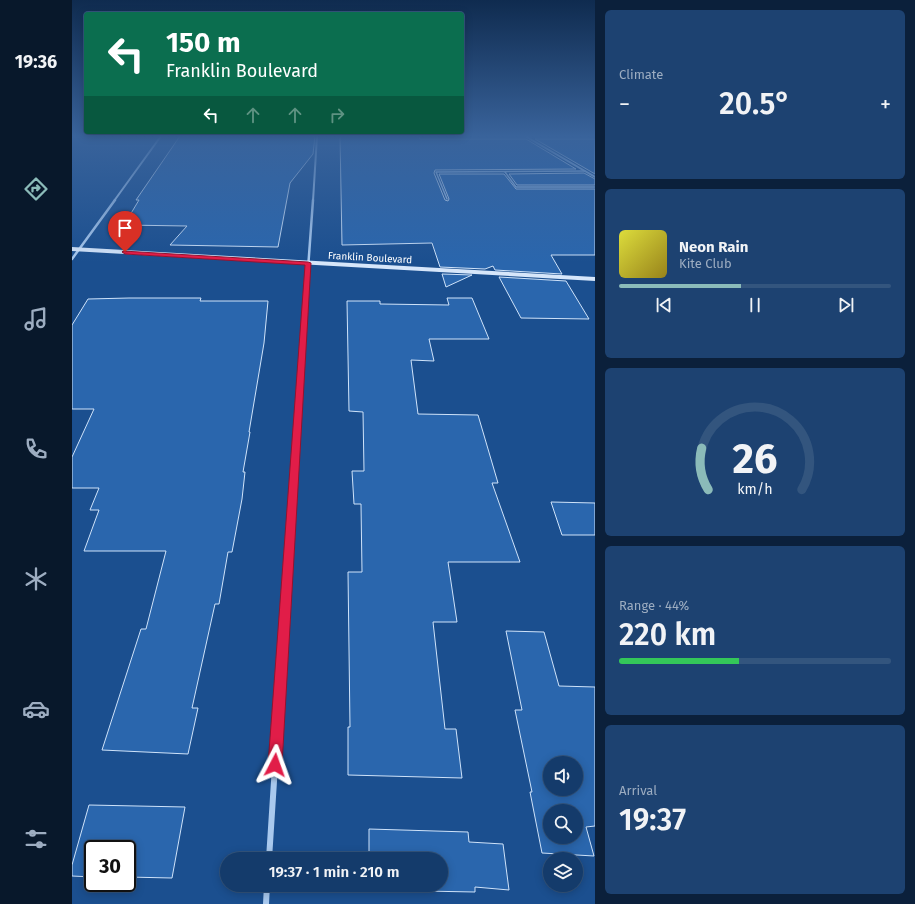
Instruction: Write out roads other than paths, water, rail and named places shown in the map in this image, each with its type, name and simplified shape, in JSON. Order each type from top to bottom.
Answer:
[{"type":"street","points":[[72,259],[131,178]]},
{"type":"street","points":[[269,852],[314,178]]},
{"type":"street","name":"Franklin Boulevard","points":[[72,249],[595,279]]},
{"type":"street","points":[[266,904],[267,892]]},
{"type":"lane","points":[[439,178],[448,199]]},
{"type":"lane","points":[[510,178],[516,187],[595,187]]}]
